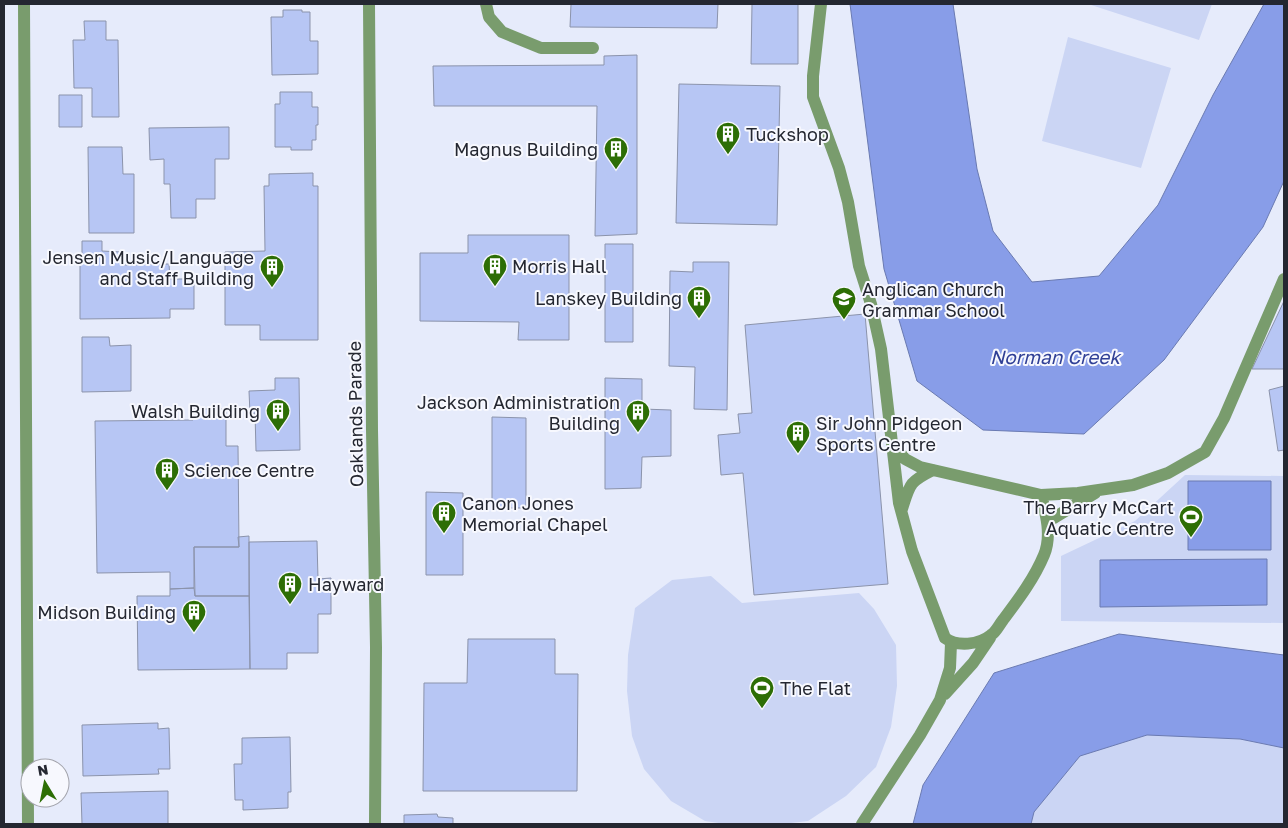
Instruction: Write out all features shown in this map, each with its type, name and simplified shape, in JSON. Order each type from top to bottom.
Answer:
[{"type":"street","points":[[24,4],[28,824]]},
{"type":"street","name":"Oaklands Parade","points":[[370,4],[372,420],[376,647],[375,824]]},
{"type":"street","points":[[486,4],[489,17],[502,32],[541,48],[593,48]]},
{"type":"street","points":[[821,4],[813,76],[813,97],[839,168],[848,202],[859,266],[871,304],[881,350],[902,511],[912,551],[945,638],[951,643],[978,643],[992,635]]},
{"type":"street","points":[[892,443],[906,459],[920,467],[1041,495],[1132,485],[1168,473],[1205,452],[1224,418],[1284,279]]},
{"type":"street","points":[[902,511],[908,488],[913,481],[933,470]]},
{"type":"street","points":[[1047,522],[1099,490]]},
{"type":"street","points":[[862,824],[920,735],[940,700],[973,663],[1022,594],[1044,555],[1048,537],[1041,495]]},
{"type":"street","points":[[940,700],[950,668],[951,643]]},
{"type":"shaded area","points":[[1088,4],[1212,4],[1199,40]]},
{"type":"shaded area","points":[[1068,37],[1171,68],[1141,168],[1042,141]]},
{"type":"shaded area","name":"The Barry McCart Aquatic Centre","points":[[1185,475],[1284,476],[1284,623],[1061,621],[1061,556],[1135,521]]},
{"type":"shaded area","name":"The Flat","points":[[711,576],[742,603],[859,593],[874,609],[896,645],[897,686],[891,727],[876,767],[846,796],[808,821],[783,824],[725,824],[705,821],[671,801],[644,769],[632,736],[627,691],[628,655],[635,608],[672,580]]},
{"type":"shaded area","points":[[1147,735],[1240,739],[1284,748],[1284,824],[1031,824],[1034,812],[1080,756]]},
{"type":"water","name":"Norman Creek","points":[[850,4],[953,4],[977,169],[993,231],[1032,282],[1099,276],[1158,205],[1213,95],[1264,4],[1284,4],[1284,181],[1263,227],[1164,360],[1084,434],[983,430],[917,381],[884,269]]},
{"type":"water","points":[[1188,481],[1271,481],[1271,550],[1188,550]]},
{"type":"water","points":[[1267,559],[1267,605],[1100,607],[1100,560]]},
{"type":"water","points":[[1119,634],[1284,655],[1284,748],[1240,739],[1147,735],[1080,756],[1034,812],[1031,824],[913,824],[923,785],[994,673]]},
{"type":"building","points":[[571,4],[718,4],[717,28],[570,27]]},
{"type":"building","points":[[752,4],[798,4],[798,64],[751,64]]},
{"type":"building","points":[[283,10],[310,12],[310,41],[318,41],[318,74],[272,75],[271,17],[283,17]]},
{"type":"building","points":[[84,21],[106,21],[106,40],[118,40],[119,117],[92,117],[92,88],[74,88],[73,40],[85,40]]},
{"type":"building","name":"Magnus Building","points":[[637,55],[637,234],[595,236],[597,106],[434,106],[433,66],[604,65],[604,56]]},
{"type":"building","name":"Tuckshop","points":[[679,84],[780,86],[777,225],[676,223]]},
{"type":"building","points":[[280,92],[312,92],[312,107],[318,107],[318,125],[316,125],[316,140],[312,140],[312,150],[291,150],[291,147],[275,147],[275,104],[280,104]]},
{"type":"building","points":[[59,95],[82,95],[82,127],[59,127]]},
{"type":"building","points":[[229,127],[229,159],[215,159],[215,199],[196,199],[196,218],[171,218],[170,184],[164,184],[164,159],[150,160],[149,128]]},
{"type":"building","points":[[88,147],[122,147],[123,174],[134,174],[134,233],[89,233]]},
{"type":"building","name":"Jensen Music/Language and Staff Building","points":[[313,173],[313,186],[318,186],[318,340],[260,340],[260,325],[225,325],[225,252],[265,251],[264,186],[269,186],[269,174]]},
{"type":"building","name":"Morris Hall","points":[[468,235],[569,235],[569,340],[518,340],[519,322],[420,321],[420,253],[468,253]]},
{"type":"building","points":[[82,241],[102,241],[102,251],[121,252],[121,265],[169,264],[170,279],[194,279],[194,309],[170,309],[170,318],[80,319]]},
{"type":"building","points":[[605,244],[633,244],[633,342],[605,342]]},
{"type":"building","name":"Lanskey Building","points":[[693,262],[729,262],[727,410],[694,409],[695,367],[669,366],[670,271],[693,272]]},
{"type":"building","points":[[1284,301],[1284,369],[1252,369]]},
{"type":"building","name":"Sir John Pidgeon Sports Centre","points":[[865,314],[888,584],[754,595],[743,473],[721,475],[718,435],[740,433],[738,414],[752,413],[745,325]]},
{"type":"building","points":[[82,337],[109,337],[110,346],[131,345],[131,391],[82,392]]},
{"type":"building","name":"Walsh Building","points":[[275,378],[299,378],[300,450],[256,451],[255,413],[250,414],[249,391],[275,390]]},
{"type":"building","name":"Jackson Administration Building","points":[[605,378],[642,379],[642,409],[671,410],[671,456],[642,457],[641,488],[605,489]]},
{"type":"building","points":[[1284,386],[1284,450],[1278,451],[1269,390]]},
{"type":"building","name":"Science Centre","points":[[193,409],[226,409],[226,446],[238,446],[239,547],[194,547],[194,588],[170,589],[170,572],[97,573],[95,421],[193,420]]},
{"type":"building","points":[[492,417],[526,418],[526,508],[492,508]]},
{"type":"building","name":"Canon Jones Memorial Chapel","points":[[426,492],[463,493],[463,575],[426,575]]},
{"type":"building","points":[[249,536],[249,596],[195,596],[194,547],[239,547],[238,537]]},
{"type":"building","name":"Hayward","points":[[317,541],[318,579],[331,578],[331,614],[318,614],[318,653],[287,653],[287,669],[250,669],[249,542]]},
{"type":"building","name":"Midson Building","points":[[194,588],[195,596],[249,596],[250,669],[138,670],[137,596],[170,596],[170,589]]},
{"type":"building","points":[[468,639],[555,639],[555,674],[578,674],[577,791],[423,791],[424,683],[467,683]]},
{"type":"building","points":[[158,723],[158,729],[169,728],[170,769],[158,769],[159,774],[83,776],[82,725]]},
{"type":"building","points":[[290,737],[291,792],[288,792],[288,808],[243,810],[243,800],[235,800],[234,764],[242,764],[242,738]]},
{"type":"building","points":[[168,791],[168,824],[82,824],[81,793]]},
{"type":"building","points":[[437,814],[438,817],[453,818],[453,824],[404,824],[404,815]]},
{"type":"place","name":"Tuckshop","points":[[728,155]]},
{"type":"place","name":"Magnus Building","points":[[616,170]]},
{"type":"place","name":"Morris Hall","points":[[495,287]]},
{"type":"place","name":"Jensen Music/Language and Staff Building","points":[[272,288]]},
{"type":"place","name":"Lanskey Building","points":[[699,319]]},
{"type":"place","name":"Anglican Church Grammar School","points":[[844,320]]},
{"type":"place","name":"Walsh Building","points":[[278,432]]},
{"type":"place","name":"Jackson Administration Building","points":[[638,433]]},
{"type":"place","name":"Sir John Pidgeon Sports Centre","points":[[798,454]]},
{"type":"place","name":"Science Centre","points":[[167,491]]},
{"type":"place","name":"Canon Jones Memorial Chapel","points":[[444,534]]},
{"type":"place","name":"The Barry McCart Aquatic Centre","points":[[1191,538]]},
{"type":"place","name":"Hayward","points":[[290,605]]},
{"type":"place","name":"Midson Building","points":[[194,633]]},
{"type":"place","name":"The Flat","points":[[762,709]]}]
